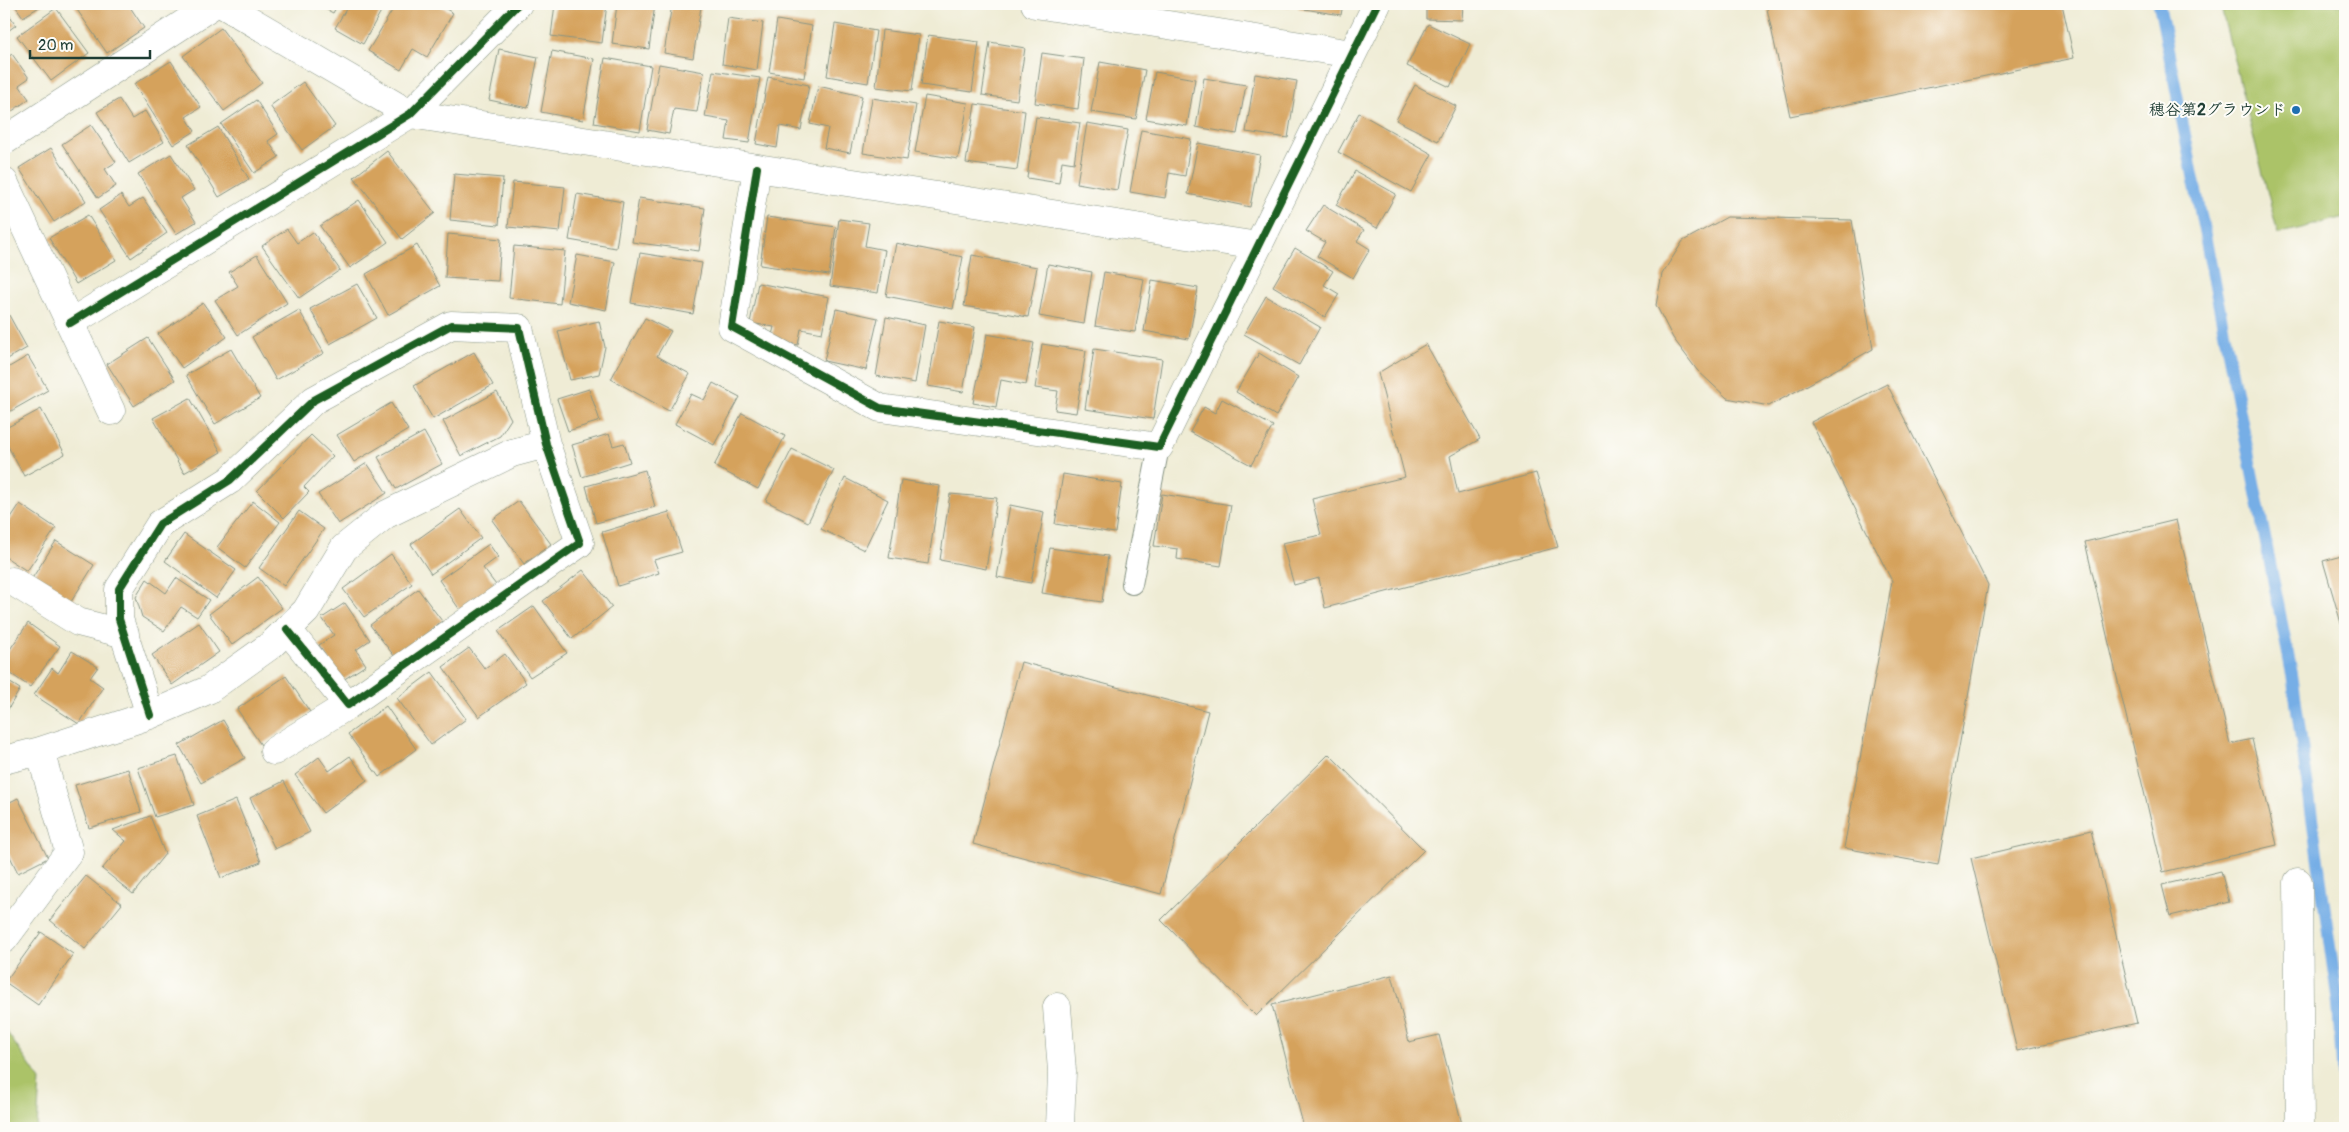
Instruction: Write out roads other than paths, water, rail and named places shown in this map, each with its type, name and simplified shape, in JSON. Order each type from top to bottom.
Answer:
[{"type":"street","points":[[4,141],[214,4]]},
{"type":"street","points":[[222,4],[410,114],[1258,246]]},
{"type":"street","points":[[70,323],[410,114],[518,4]]},
{"type":"street","points":[[1035,4],[1352,54]]},
{"type":"street","points":[[757,168],[732,327],[880,408],[1159,447],[1377,4]]},
{"type":"street","points":[[4,182],[111,411]]},
{"type":"street","points":[[150,715],[120,619],[120,589],[160,524],[230,480],[314,400],[451,325],[519,328],[546,444],[580,543],[348,706],[274,752]]},
{"type":"street","points":[[4,760],[40,751],[150,715],[208,690],[271,646],[306,610],[344,548],[385,515],[512,453],[546,444]]},
{"type":"street","points":[[12,582],[78,622],[124,634]]},
{"type":"street","points":[[287,629],[348,706]]},
{"type":"street","points":[[4,939],[69,852],[40,751]]},
{"type":"street","points":[[2298,882],[2300,1128]]},
{"type":"street","points":[[1057,1007],[1062,1071],[1060,1128]]},
{"type":"lane","points":[[1132,584],[1159,447]]},
{"type":"waterway","points":[[2159,4],[2292,674],[2338,1004],[2345,1112],[2343,1128]]},
{"type":"place","name":"穂谷第2グラウンド","points":[[2296,110]]}]
